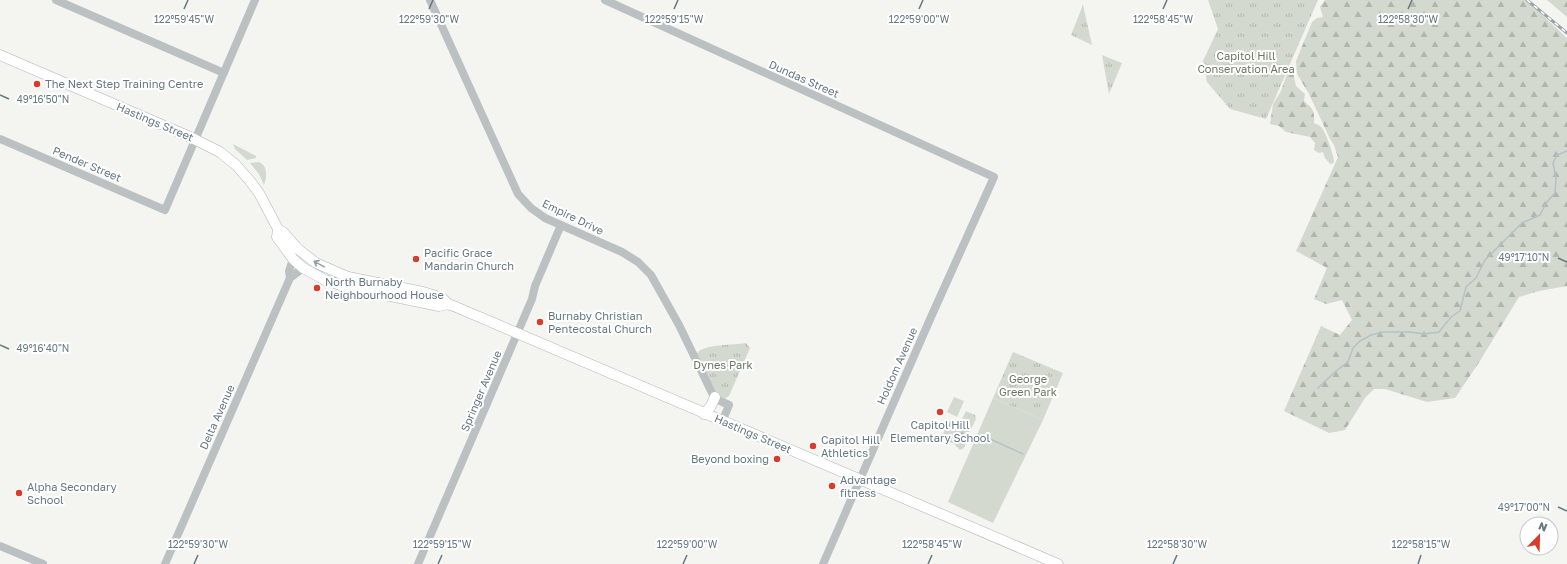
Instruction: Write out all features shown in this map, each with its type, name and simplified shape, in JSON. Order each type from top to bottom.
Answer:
[{"type":"main road","name":"Hastings Street","points":[[0,55],[195,139],[220,152],[243,172],[259,193],[278,229],[278,237],[293,259],[303,268],[338,285],[439,306],[448,304]]},
{"type":"main road","name":"Hastings Street","points":[[278,229],[284,233],[306,256],[328,270],[348,276],[423,292],[442,298],[448,304],[517,334],[1058,564]]},
{"type":"main road","points":[[704,414],[711,406],[715,397]]},
{"type":"street","points":[[56,0],[224,73]]},
{"type":"street","points":[[195,139],[255,0]]},
{"type":"street","name":"Empire Drive","points":[[430,0],[518,194],[535,211],[545,218],[628,255],[638,262],[651,275],[679,325],[699,368],[715,397]]},
{"type":"street","name":"Dundas Street","points":[[605,0],[994,178]]},
{"type":"street","name":"Pender Street","points":[[0,139],[165,210],[195,139]]},
{"type":"street","name":"Holdom Avenue","points":[[823,564],[994,178]]},
{"type":"street","name":"Springer Avenue","points":[[418,564],[532,299],[535,286],[561,225]]},
{"type":"street","name":"Delta Avenue","points":[[290,278],[289,271],[293,259]]},
{"type":"street","name":"Delta Avenue","points":[[165,564],[290,278],[303,268]]},
{"type":"street","points":[[715,397],[729,405],[722,422]]},
{"type":"street","points":[[0,546],[43,564]]},
{"type":"green space","name":"Capitol Hill Conservation Area","points":[[1208,0],[1318,0],[1266,119],[1230,109],[1207,82],[1203,61],[1218,29]]},
{"type":"green space","points":[[1325,0],[1526,0],[1567,38],[1567,286],[1539,291],[1519,297],[1478,364],[1455,398],[1427,402],[1385,389],[1374,389],[1365,398],[1345,430],[1329,433],[1284,411],[1321,326],[1340,335],[1352,320],[1342,300],[1326,304],[1314,299],[1327,268],[1296,251],[1338,157],[1334,145],[1309,94],[1297,74],[1296,61],[1312,22],[1317,18],[1323,17],[1320,7]]},
{"type":"green space","points":[[1547,0],[1567,0],[1567,17]]},
{"type":"green space","points":[[1083,5],[1092,45],[1071,35]]},
{"type":"green space","points":[[1102,55],[1122,63],[1109,94]]},
{"type":"green space","points":[[1293,72],[1296,86],[1305,94],[1304,101],[1313,110],[1314,123],[1321,127],[1326,135],[1332,151],[1334,163],[1330,164],[1325,158],[1323,152],[1319,153],[1314,150],[1315,143],[1310,137],[1286,132],[1279,126],[1270,124],[1273,104],[1281,91],[1287,74]]},
{"type":"green space","points":[[233,144],[256,156],[256,158],[247,160],[235,149]]},
{"type":"green space","points":[[259,162],[264,166],[266,172],[264,185],[259,174],[250,163]]},
{"type":"green space","name":"Dynes Park","points":[[746,343],[750,348],[729,396],[725,399],[716,392],[712,386],[697,353],[712,346]]},
{"type":"green space","name":"George Green Park","points":[[1013,352],[1063,373],[1043,420],[993,398]]},
{"type":"green space","points":[[954,397],[964,401],[957,417],[947,412]]},
{"type":"green space","points":[[993,398],[1043,420],[993,523],[948,502]]},
{"type":"green space","points":[[966,411],[975,415],[976,419],[971,429],[960,423]]},
{"type":"green space","points":[[951,420],[958,423],[959,430],[970,430],[964,448],[960,450],[953,443],[945,441],[944,430]]},
{"type":"waterway","points":[[1318,388],[1348,362],[1353,348],[1360,341],[1371,335],[1383,332],[1410,332],[1424,334],[1439,332],[1451,317],[1460,311],[1466,287],[1476,278],[1485,260],[1522,223],[1540,215],[1546,203],[1555,193],[1556,179],[1553,163],[1557,155],[1567,151]]},
{"type":"waterway","points":[[988,438],[1023,454]]},
{"type":"railway","points":[[1527,0],[1567,33]]},
{"type":"place","name":"The Next Step Training Centre","points":[[37,84]]},
{"type":"place","name":"Pacific Grace Mandarin Church","points":[[416,259]]},
{"type":"place","name":"North Burnaby Neighbourhood House","points":[[317,288]]},
{"type":"place","name":"Burnaby Christian Pentecostal Church","points":[[540,322]]},
{"type":"place","name":"Capitol Hill Elementary School","points":[[940,412]]},
{"type":"place","name":"Capitol Hill Athletics","points":[[813,446]]},
{"type":"place","name":"Beyond boxing","points":[[777,459]]},
{"type":"place","name":"Advantage fitness","points":[[832,486]]},
{"type":"place","name":"Alpha Secondary School","points":[[19,493]]}]
